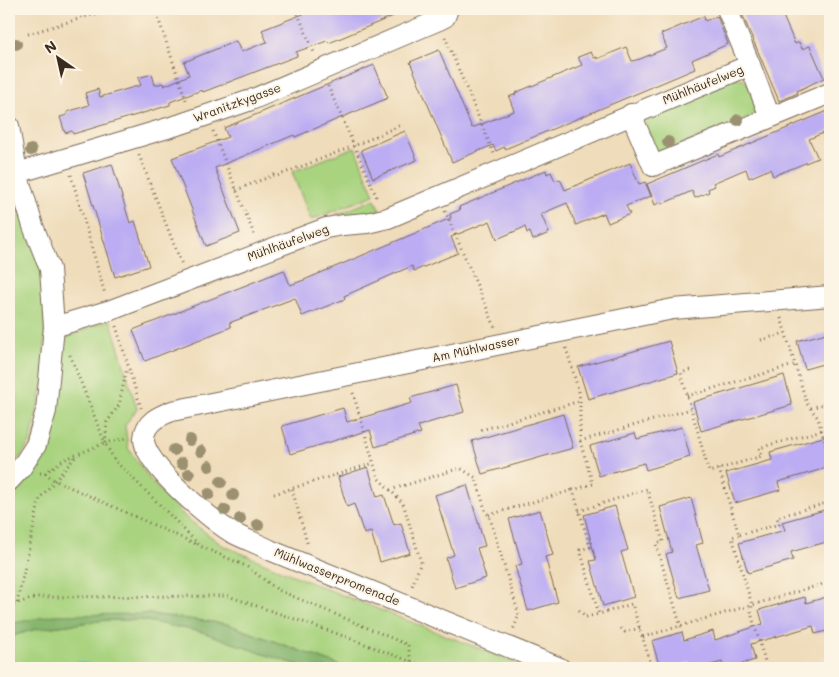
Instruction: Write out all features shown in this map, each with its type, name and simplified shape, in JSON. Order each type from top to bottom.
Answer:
[{"type":"street","points":[[727,9],[750,65]]},
{"type":"street","name":"Wranitzkygasse","points":[[17,173],[133,138],[199,114],[251,100],[445,14]]},
{"type":"street","name":"Mühlhäufelweg","points":[[54,327],[111,310],[326,228],[343,224],[367,223],[388,218],[750,65],[770,117]]},
{"type":"street","points":[[631,114],[653,166],[830,93]]},
{"type":"street","points":[[9,126],[17,173],[33,226],[50,269],[54,327],[46,412],[36,445],[21,468],[9,481]]},
{"type":"street","name":"Am Mühlwasser","points":[[150,423],[172,410],[673,309],[830,296]]},
{"type":"street","name":"Mühlwasserpromenade","points":[[150,423],[144,437],[144,444],[164,474],[184,496],[230,531],[272,551],[560,668]]},
{"type":"path","points":[[28,34],[112,9]]},
{"type":"path","points":[[156,9],[199,114],[236,190],[257,242]]},
{"type":"path","points":[[296,9],[377,198]]},
{"type":"path","points":[[445,14],[497,160]]},
{"type":"path","points":[[236,190],[354,146],[401,125]]},
{"type":"path","points":[[133,138],[184,271]]},
{"type":"path","points":[[66,158],[107,297]]},
{"type":"path","points":[[443,205],[496,328]]},
{"type":"path","points":[[779,312],[807,404],[818,418],[830,460]]},
{"type":"path","points":[[114,320],[139,404],[143,414],[150,423]]},
{"type":"path","points":[[54,327],[65,342],[105,443],[107,422],[119,404],[128,366]]},
{"type":"path","points":[[761,340],[785,333]]},
{"type":"path","points":[[489,515],[593,484],[580,441],[580,401],[565,345]]},
{"type":"path","points":[[687,396],[794,365]]},
{"type":"path","points":[[690,370],[681,373],[709,472],[762,456],[759,448],[822,430]]},
{"type":"path","points":[[352,390],[378,478],[403,503],[422,562],[411,589]]},
{"type":"path","points":[[481,430],[580,401]]},
{"type":"path","points":[[811,408],[830,402]]},
{"type":"path","points":[[580,441],[691,410]]},
{"type":"path","points":[[17,603],[40,498],[79,452]]},
{"type":"path","points":[[274,494],[374,463]]},
{"type":"path","points":[[390,490],[460,468],[476,478],[520,615],[512,630]]},
{"type":"path","points":[[719,468],[739,535]]},
{"type":"path","points":[[45,473],[54,480],[200,546]]},
{"type":"path","points":[[292,489],[308,547]]},
{"type":"path","points":[[579,511],[647,489],[662,542],[656,544],[681,627]]},
{"type":"path","points":[[573,490],[590,547],[580,550],[599,614]]},
{"type":"path","points":[[767,668],[751,614],[752,605],[732,537],[779,524],[777,517],[830,502]]},
{"type":"path","points":[[642,637],[830,582]]},
{"type":"path","points":[[9,606],[37,598],[228,596],[338,634],[428,668]]},
{"type":"path","points":[[579,610],[586,617],[632,604],[650,661],[647,668]]},
{"type":"path","points":[[621,628],[624,632],[640,628]]},
{"type":"path","points":[[813,668],[830,663]]},
{"type":"green space","points":[[736,78],[743,79],[748,84],[757,105],[752,117],[659,153],[655,150],[646,133],[646,119]]},
{"type":"green space","points":[[355,147],[374,195],[311,220],[292,172]]},
{"type":"green space","points":[[9,174],[44,280],[45,376],[30,443],[9,472]]},
{"type":"green space","points":[[375,199],[380,211],[336,215]]},
{"type":"green space","points":[[110,319],[137,409],[125,425],[128,448],[151,481],[185,517],[222,545],[314,584],[529,668],[347,668],[227,624],[150,614],[9,624],[9,491],[25,473],[59,341]]},
{"type":"green space","points":[[150,614],[227,624],[347,668],[308,668],[202,632],[142,620],[107,620],[36,629],[9,637],[9,624],[54,615]]},
{"type":"green space","points":[[107,620],[142,620],[202,632],[308,668],[9,668],[9,637],[36,629]]},
{"type":"building","points":[[316,9],[410,9],[329,43],[327,41],[296,52],[297,56],[203,92],[202,90],[170,102],[170,105],[73,134],[72,131],[65,133],[60,117],[67,115],[67,112],[89,105],[85,93],[98,89],[100,97],[141,85],[138,78],[152,74],[155,85],[163,83],[164,86],[189,75],[184,62],[236,41],[241,52],[267,42],[262,30]]},
{"type":"building","points":[[740,9],[780,9],[795,44],[799,42],[802,49],[810,46],[824,78],[797,91],[798,93],[779,101]]},
{"type":"building","points":[[704,16],[705,21],[717,16],[728,44],[692,60],[695,69],[505,149],[504,147],[496,151],[493,145],[452,162],[410,62],[439,50],[472,128],[514,111],[509,97],[582,65],[578,57],[591,52],[594,58],[597,57],[597,59],[626,47],[632,61],[640,59],[667,48],[661,34]]},
{"type":"building","points":[[374,65],[388,98],[215,168],[240,233],[206,246],[172,158],[228,137],[224,128]]},
{"type":"building","points":[[830,110],[830,130],[809,139],[818,158],[773,176],[770,169],[749,178],[746,169],[713,183],[715,186],[708,189],[709,192],[695,198],[692,191],[662,204],[661,202],[655,205],[647,184],[718,154],[719,157]]},
{"type":"building","points":[[405,131],[417,160],[373,178],[361,150]]},
{"type":"building","points":[[630,163],[639,184],[645,182],[651,196],[626,206],[630,214],[608,223],[604,213],[576,225],[567,203],[541,214],[549,233],[533,240],[530,232],[527,233],[525,227],[497,239],[490,221],[451,237],[458,253],[414,271],[412,266],[344,296],[345,299],[302,316],[295,298],[229,323],[231,327],[145,361],[133,330],[284,270],[290,285],[304,280],[451,218],[450,214],[460,210],[459,207],[546,170],[547,174],[551,172],[555,181],[560,179],[565,190]]},
{"type":"building","points":[[112,164],[130,223],[135,221],[149,266],[115,277],[83,173]]},
{"type":"building","points":[[830,332],[830,362],[805,369],[797,341]]},
{"type":"building","points":[[669,341],[678,373],[588,399],[578,367]]},
{"type":"building","points":[[784,375],[792,405],[701,431],[693,402]]},
{"type":"building","points":[[456,385],[464,412],[418,426],[421,433],[375,447],[370,430],[290,454],[282,426],[343,408],[347,422],[412,403],[410,398]]},
{"type":"building","points":[[563,414],[573,448],[482,474],[472,441]]},
{"type":"building","points":[[682,427],[690,457],[646,470],[644,463],[599,476],[590,446],[635,433],[637,439]]},
{"type":"building","points":[[830,435],[830,467],[778,482],[780,490],[735,503],[726,473],[772,460],[770,452]]},
{"type":"building","points":[[368,467],[377,497],[384,495],[394,525],[401,523],[410,553],[380,562],[371,532],[364,534],[354,504],[347,507],[338,477]]},
{"type":"building","points":[[467,485],[485,546],[477,548],[486,578],[455,588],[446,558],[454,555],[435,495]]},
{"type":"building","points":[[691,498],[703,543],[696,545],[709,590],[679,598],[666,554],[672,552],[660,507]]},
{"type":"building","points":[[615,506],[628,550],[621,552],[634,597],[603,606],[590,561],[596,560],[584,515]]},
{"type":"building","points":[[828,509],[830,541],[791,552],[793,560],[748,573],[739,543],[785,530],[782,522]]},
{"type":"building","points":[[540,510],[553,555],[545,557],[558,602],[528,611],[515,566],[522,564],[509,519]]},
{"type":"building","points":[[830,596],[830,630],[815,634],[813,626],[751,644],[755,660],[727,668],[724,668],[722,662],[700,668],[692,668],[691,662],[672,668],[660,668],[652,641],[682,632],[684,640],[713,631],[715,640],[763,624],[759,610],[805,597],[806,603]]},
{"type":"waterway","points":[[54,668],[80,664],[101,668]]}]
